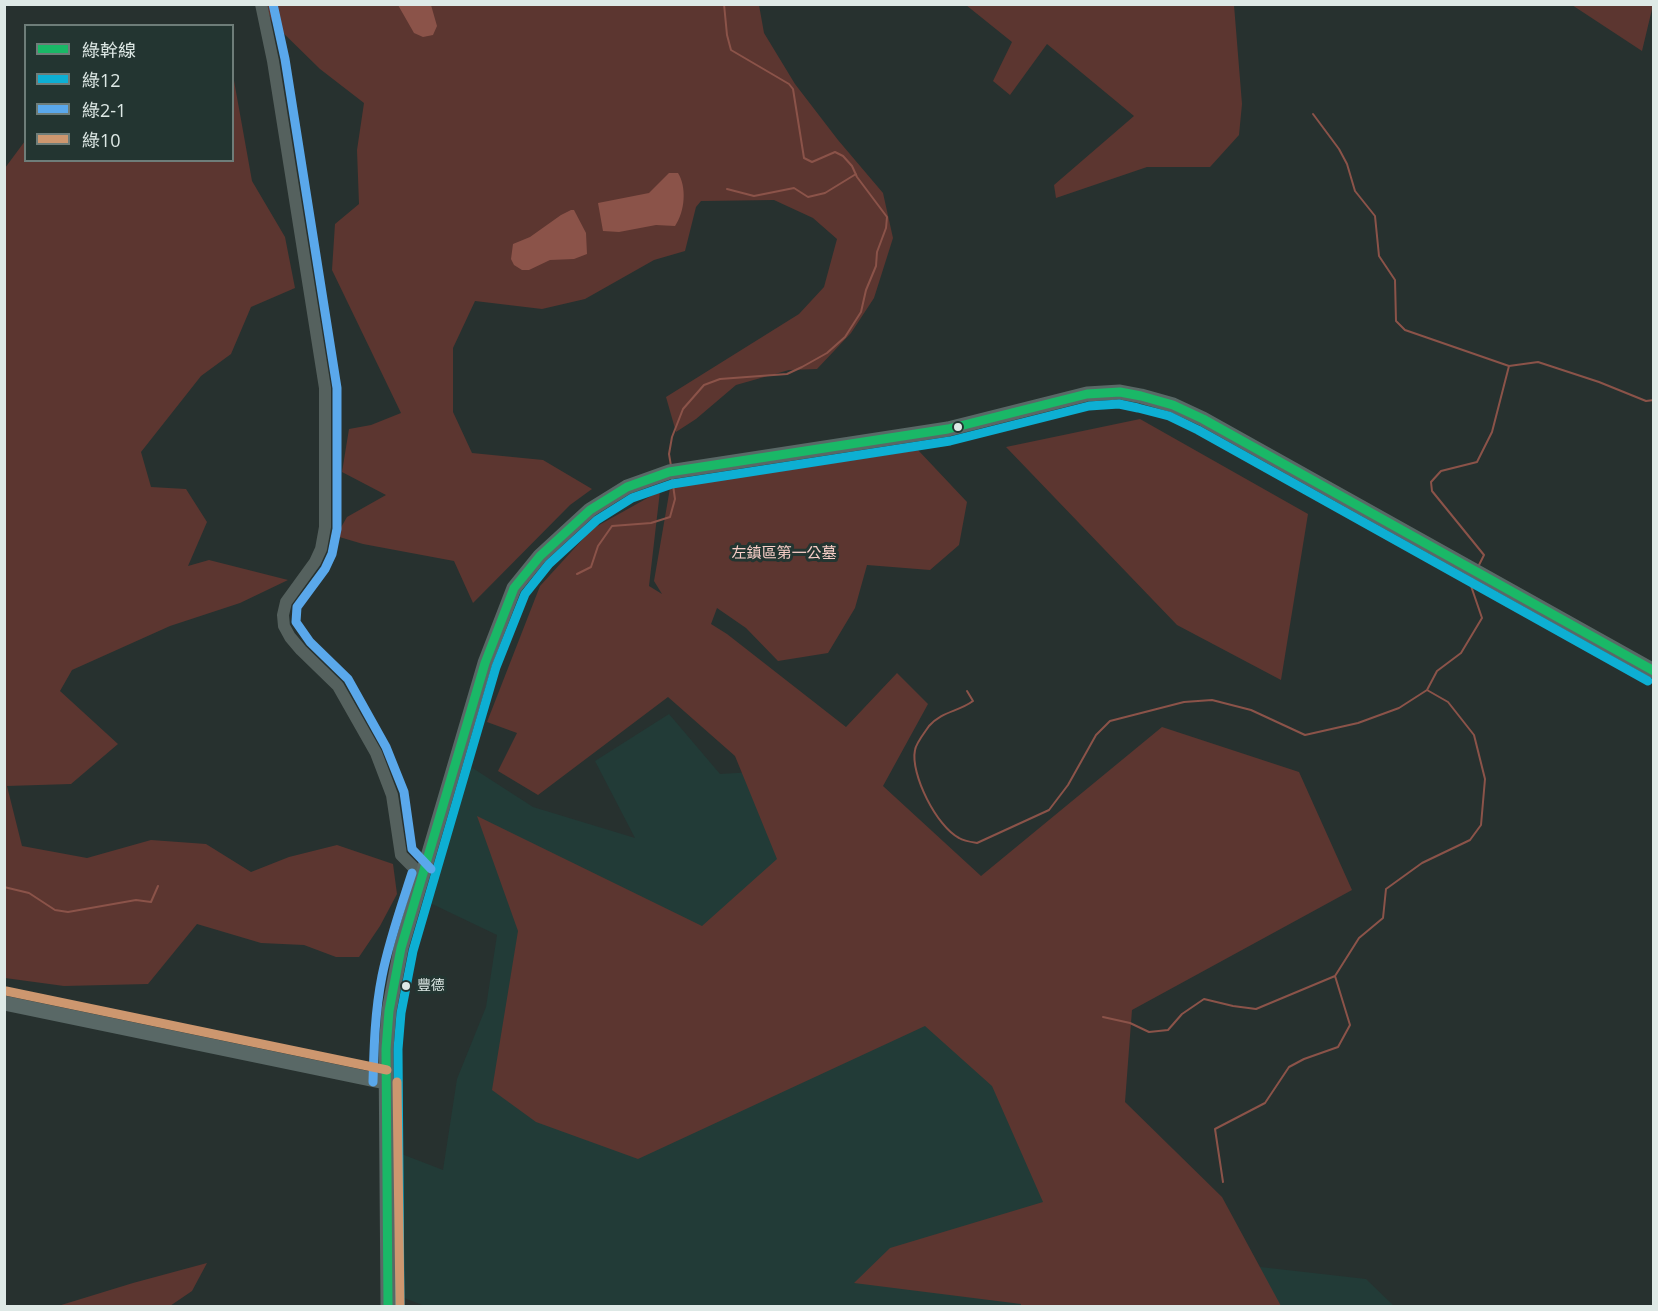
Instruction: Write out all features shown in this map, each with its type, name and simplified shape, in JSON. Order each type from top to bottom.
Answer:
[{"type":"main road","points":[[388,1306],[385,1082],[389,1011],[401,948],[485,663],[514,588],[540,556],[584,514],[627,487],[673,471],[948,429],[1072,397],[1120,392],[1173,405],[1203,419],[1653,671]]},
{"type":"main road","points":[[4,1003],[385,1082]]},
{"type":"street","points":[[261,4],[277,83],[325,388],[325,527],[321,549],[315,562],[286,602],[283,615],[284,626],[290,638],[338,686],[376,753],[392,795],[401,855],[423,877]]},
{"type":"shaded area","points":[[398,5],[431,5],[437,26],[433,35],[423,37],[414,33]]},
{"type":"shaded area","points":[[669,173],[678,173],[684,192],[681,214],[675,226],[656,225],[619,232],[603,231],[598,203],[649,193]]},
{"type":"shaded area","points":[[574,210],[586,233],[587,254],[574,259],[550,260],[529,270],[522,270],[514,265],[511,259],[513,244],[530,237]]},
{"type":"shaded area","points":[[669,714],[720,774],[788,770],[1137,1253],[1366,1279],[1394,1306],[425,1306],[399,1296],[399,1153],[443,1170],[457,1079],[486,1007],[497,935],[428,902],[468,765],[533,807],[635,838],[595,761]]},
{"type":"green space","points":[[265,5],[759,5],[764,33],[795,84],[883,193],[893,238],[874,298],[851,333],[817,369],[789,370],[736,385],[696,419],[676,432],[666,397],[799,314],[824,287],[837,239],[813,218],[774,200],[701,201],[696,207],[685,251],[654,260],[585,299],[542,309],[475,301],[453,348],[453,412],[472,453],[543,460],[592,489],[570,505],[473,603],[454,561],[363,544],[336,536],[347,517],[386,495],[342,472],[349,429],[371,425],[401,413],[332,270],[335,224],[359,204],[357,150],[364,103],[320,69],[272,22]]},
{"type":"green space","points":[[966,5],[1234,5],[1242,104],[1239,135],[1210,167],[1147,167],[1056,198],[1054,185],[1134,116],[1047,44],[1010,95],[993,81],[1012,42]]},
{"type":"green space","points":[[1572,5],[1653,5],[1642,51]]},
{"type":"green space","points":[[234,81],[252,181],[285,237],[295,288],[251,307],[231,354],[201,376],[141,452],[151,487],[186,489],[207,522],[188,566],[209,560],[288,580],[240,603],[170,626],[72,670],[60,691],[118,744],[71,784],[7,786],[22,846],[87,858],[151,840],[206,844],[251,872],[289,857],[337,845],[393,864],[397,894],[380,926],[359,957],[336,957],[304,945],[261,943],[197,924],[148,984],[64,986],[5,978],[5,168],[24,142],[24,162],[234,162]]},
{"type":"green space","points":[[1140,419],[1308,514],[1281,680],[1177,625],[1006,447]]},
{"type":"green space","name":"左鎮區第一公墓","points":[[918,450],[967,502],[959,545],[930,570],[867,565],[855,608],[828,653],[778,661],[746,628],[717,608],[711,624],[846,727],[897,673],[928,704],[883,786],[981,876],[1162,727],[1299,772],[1352,890],[1132,1010],[1125,1102],[1222,1197],[1281,1306],[1021,1306],[1021,1304],[854,1283],[890,1248],[1043,1202],[992,1086],[925,1026],[638,1159],[536,1122],[492,1090],[518,931],[477,816],[702,926],[777,859],[735,756],[668,697],[538,795],[498,771],[517,733],[487,722],[540,586],[592,529],[660,491],[649,586],[662,594],[654,581],[670,488]]},
{"type":"green space","points":[[207,1263],[192,1291],[170,1306],[58,1306],[133,1283]]},
{"type":"waterway","points":[[671,466],[669,454],[672,437],[683,409],[704,385],[720,379],[787,374],[827,353],[845,337],[861,312],[886,228],[887,217],[843,156],[835,152],[812,162],[804,158],[793,89],[789,84],[731,50],[724,4]]},
{"type":"waterway","points":[[1313,114],[1339,149],[1347,164],[1355,191],[1375,216],[1379,256],[1395,280],[1396,321],[1405,330],[1509,366]]},
{"type":"waterway","points":[[727,189],[754,196],[794,188],[808,197],[825,193],[856,174]]},
{"type":"waterway","points":[[1478,567],[1484,555],[1432,491],[1431,482],[1441,471],[1477,462],[1492,432],[1509,366],[1538,362],[1599,382],[1646,401],[1654,400]]},
{"type":"waterway","points":[[577,574],[591,567],[598,546],[612,526],[651,523],[670,517],[675,499],[672,478]]},
{"type":"waterway","points":[[1103,1017],[1130,1023],[1149,1032],[1168,1030],[1182,1014],[1204,999],[1256,1009],[1335,976],[1359,938],[1383,918],[1386,889],[1422,863],[1470,840],[1481,825],[1485,779],[1474,735],[1448,702],[1427,690],[1437,671],[1461,653],[1482,618],[1470,583],[1473,577]]},
{"type":"waterway","points":[[967,691],[973,701],[939,717],[929,726],[916,747],[915,760],[921,785],[942,823],[959,838],[977,843],[1049,810],[1068,785],[1096,735],[1110,721],[1184,702],[1212,700],[1251,710],[1305,735],[1358,723],[1399,708],[1427,690]]},
{"type":"waterway","points":[[4,887],[29,893],[55,910],[68,912],[136,900],[151,902],[158,886]]},
{"type":"waterway","points":[[1223,1182],[1215,1129],[1265,1103],[1289,1067],[1338,1047],[1350,1025],[1335,976]]},
{"type":"transit line","name":"綠2-1","points":[[273,4],[285,59],[337,388],[337,529],[332,554],[325,569],[297,607],[296,622],[310,642],[348,679],[386,747],[404,792],[412,849],[431,869]]},
{"type":"transit line","name":"綠幹線","points":[[388,1306],[386,1049],[389,1011],[401,948],[485,663],[514,588],[540,556],[590,510],[627,487],[669,472],[948,429],[1087,394],[1120,392],[1173,405],[1203,419],[1654,671]]},
{"type":"transit line","name":"綠12","points":[[400,1306],[398,1049],[401,1013],[413,951],[496,667],[525,594],[549,564],[597,520],[632,498],[672,484],[950,441],[1089,406],[1119,404],[1169,416],[1198,430],[1648,681]]},
{"type":"transit line","name":"綠2-1","points":[[373,1082],[376,1015],[382,976],[412,873]]},
{"type":"transit line","name":"綠10","points":[[6,991],[387,1070]]},
{"type":"transit line","name":"綠10","points":[[397,1082],[400,1306]]},
{"type":"place","name":"豐德","points":[[406,986]]}]
